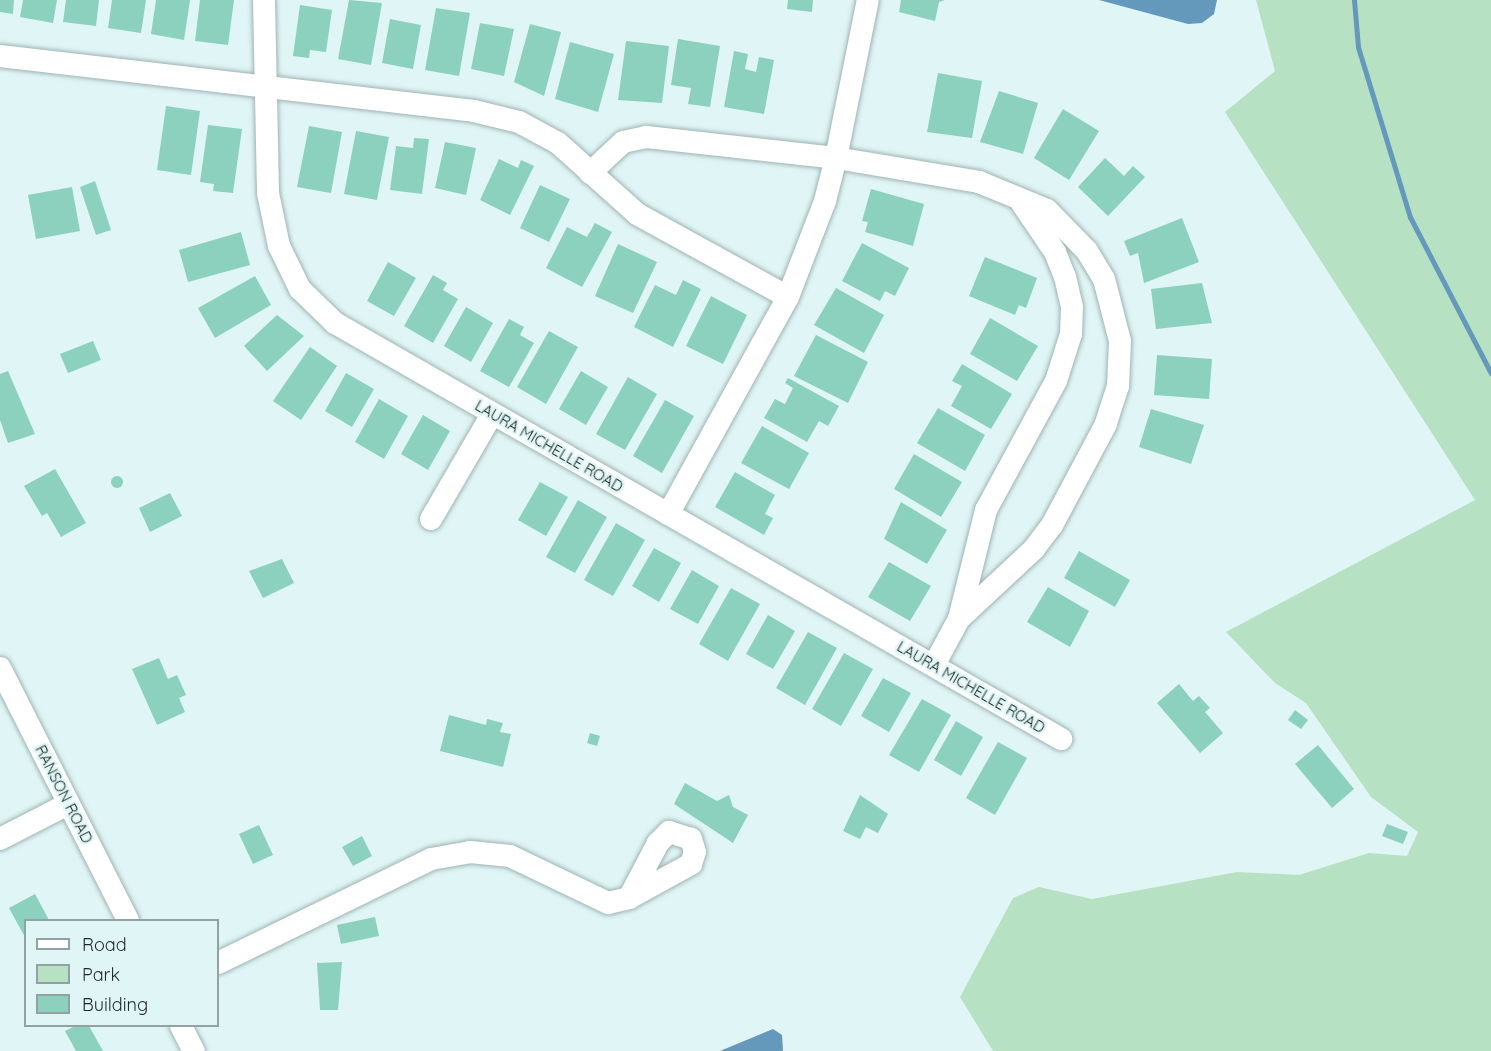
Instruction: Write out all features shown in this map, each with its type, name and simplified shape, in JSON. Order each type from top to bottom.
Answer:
[{"type":"street","name":"LAURA MICHELLE ROAD","points":[[264,0],[268,87],[268,193],[279,246],[300,289],[335,323],[1061,738]]},
{"type":"street","points":[[668,514],[788,297],[825,201],[868,0]]},
{"type":"street","points":[[0,56],[497,115],[558,143],[637,214],[788,297]]},
{"type":"street","points":[[590,173],[623,142],[646,137],[836,158],[979,182],[1059,219],[1087,251],[1104,279],[1120,341],[1118,386],[1097,444],[1052,525],[1034,549],[959,619]]},
{"type":"street","points":[[934,665],[959,619],[986,510],[1056,381],[1071,334],[1072,307],[1065,277],[1051,245],[1021,202]]},
{"type":"street","points":[[431,519],[492,414]]},
{"type":"street","name":"RANSON ROAD","points":[[0,668],[127,919]]},
{"type":"street","points":[[0,839],[68,804]]},
{"type":"street","points":[[219,963],[432,859],[470,852],[510,856],[608,903],[629,898]]},
{"type":"street","points":[[182,1027],[194,1051]]},
{"type":"green space","points":[[1256,0],[1491,0],[1491,1051],[993,1051],[960,997],[1013,898],[1039,887],[1092,899],[1237,872],[1299,875],[1369,853],[1407,856],[1418,832],[1371,797],[1306,703],[1275,683],[1226,632],[1475,500],[1225,112],[1275,71]]},
{"type":"water","points":[[1099,0],[1217,0],[1214,14],[1202,23],[1188,24]]},
{"type":"water","points":[[773,1029],[782,1035],[783,1051],[720,1051]]},
{"type":"building","points":[[0,0],[14,0],[13,14],[0,12]]},
{"type":"building","points":[[23,0],[57,0],[53,23],[20,17]]},
{"type":"building","points":[[66,0],[99,0],[96,26],[63,22]]},
{"type":"building","points":[[112,0],[146,0],[141,33],[108,28]]},
{"type":"building","points":[[156,0],[190,0],[184,40],[151,34]]},
{"type":"building","points":[[200,0],[234,0],[228,45],[195,41]]},
{"type":"building","points":[[349,0],[382,3],[371,65],[338,59]]},
{"type":"building","points":[[788,0],[813,0],[812,12],[787,9]]},
{"type":"building","points":[[901,0],[945,0],[939,2],[935,21],[899,12]]},
{"type":"building","points":[[300,5],[332,10],[326,52],[310,50],[309,58],[293,56]]},
{"type":"building","points":[[436,8],[470,13],[459,76],[425,70]]},
{"type":"building","points":[[390,19],[421,25],[413,69],[382,63]]},
{"type":"building","points":[[480,23],[514,29],[504,76],[471,69]]},
{"type":"building","points":[[530,24],[561,32],[544,96],[514,82]]},
{"type":"building","points":[[678,39],[720,46],[710,107],[688,104],[691,88],[671,85]]},
{"type":"building","points":[[626,41],[669,46],[662,103],[618,100]]},
{"type":"building","points":[[570,42],[614,54],[598,112],[555,99]]},
{"type":"building","points":[[734,51],[748,54],[745,69],[756,72],[759,57],[774,60],[764,114],[724,107]]},
{"type":"building","points":[[938,73],[982,81],[972,138],[927,132]]},
{"type":"building","points":[[999,91],[1038,103],[1023,154],[980,142]]},
{"type":"building","points":[[166,106],[200,111],[191,175],[157,170]]},
{"type":"building","points":[[1063,109],[1099,131],[1069,180],[1034,158]]},
{"type":"building","points":[[208,125],[242,129],[233,193],[213,191],[214,184],[200,182]]},
{"type":"building","points":[[309,126],[342,132],[331,193],[297,187]]},
{"type":"building","points":[[356,131],[389,137],[377,200],[344,194]]},
{"type":"building","points":[[414,138],[429,139],[422,194],[390,190],[396,146],[413,148]]},
{"type":"building","points":[[445,142],[476,148],[466,195],[435,188]]},
{"type":"building","points":[[1105,158],[1124,176],[1133,166],[1145,177],[1108,216],[1078,187]]},
{"type":"building","points":[[499,159],[518,168],[521,160],[534,166],[510,215],[480,200]]},
{"type":"building","points":[[95,181],[111,230],[96,235],[80,187]]},
{"type":"building","points":[[540,185],[570,199],[549,242],[520,228]]},
{"type":"building","points":[[72,187],[80,231],[36,239],[28,195]]},
{"type":"building","points":[[871,189],[924,204],[913,246],[865,232],[868,222],[862,221]]},
{"type":"building","points":[[1182,218],[1199,262],[1144,283],[1138,253],[1130,256],[1124,241]]},
{"type":"building","points":[[595,223],[612,232],[582,287],[546,268],[567,227],[587,237]]},
{"type":"building","points":[[241,232],[250,265],[188,282],[179,250]]},
{"type":"building","points":[[862,243],[909,268],[895,296],[885,291],[880,301],[842,281]]},
{"type":"building","points":[[618,244],[657,262],[633,313],[595,296]]},
{"type":"building","points":[[985,257],[1037,278],[1026,308],[1019,305],[1015,315],[969,296]]},
{"type":"building","points":[[388,262],[416,278],[394,316],[367,301]]},
{"type":"building","points":[[433,275],[447,283],[443,290],[458,299],[433,343],[404,326]]},
{"type":"building","points":[[255,276],[271,305],[215,338],[198,308]]},
{"type":"building","points":[[683,280],[701,289],[673,347],[634,327],[655,285],[676,295]]},
{"type":"building","points":[[1202,283],[1212,323],[1156,329],[1151,289]]},
{"type":"building","points":[[836,288],[884,315],[864,353],[814,325]]},
{"type":"building","points":[[711,296],[747,315],[723,364],[686,346]]},
{"type":"building","points":[[466,307],[493,323],[471,362],[444,346]]},
{"type":"building","points":[[277,315],[304,336],[267,371],[244,346]]},
{"type":"building","points":[[990,318],[1038,346],[1017,381],[970,354]]},
{"type":"building","points":[[509,319],[524,327],[520,335],[534,343],[509,387],[480,371]]},
{"type":"building","points":[[549,331],[578,347],[546,404],[517,387]]},
{"type":"building","points":[[816,335],[868,362],[848,403],[794,376]]},
{"type":"building","points":[[93,341],[101,360],[68,373],[60,354]]},
{"type":"building","points":[[310,347],[337,366],[301,420],[273,401]]},
{"type":"building","points":[[1157,355],[1212,359],[1209,399],[1154,395]]},
{"type":"building","points":[[962,364],[1012,394],[991,429],[951,406],[962,386],[952,381]]},
{"type":"building","points":[[8,371],[35,434],[8,443],[0,420],[0,374]]},
{"type":"building","points":[[581,371],[608,387],[586,425],[559,409]]},
{"type":"building","points":[[346,373],[374,389],[352,427],[325,411]]},
{"type":"building","points":[[628,377],[657,394],[625,450],[596,434]]},
{"type":"building","points":[[788,378],[839,406],[828,426],[819,421],[807,442],[764,418],[775,399],[785,404],[793,388],[785,383]]},
{"type":"building","points":[[379,399],[408,416],[384,459],[355,442]]},
{"type":"building","points":[[665,400],[694,416],[662,473],[633,456]]},
{"type":"building","points":[[938,408],[985,435],[965,471],[917,443]]},
{"type":"building","points":[[1151,409],[1204,425],[1191,464],[1139,447]]},
{"type":"building","points":[[423,415],[450,431],[428,470],[401,454]]},
{"type":"building","points":[[762,426],[809,453],[789,489],[741,463]]},
{"type":"building","points":[[914,454],[962,482],[941,517],[894,489]]},
{"type":"building","points":[[55,469],[86,523],[61,537],[47,513],[42,516],[24,486]]},
{"type":"building","points":[[735,472],[775,495],[765,514],[773,518],[764,535],[715,507]]},
{"type":"building","points":[[117,476],[123,482],[117,488],[111,482]]},
{"type":"building","points":[[540,482],[568,497],[546,536],[518,520]]},
{"type":"building","points":[[170,493],[182,516],[150,532],[139,508]]},
{"type":"building","points":[[578,500],[607,517],[575,573],[546,557]]},
{"type":"building","points":[[901,502],[947,530],[927,564],[884,539]]},
{"type":"building","points":[[616,523],[645,540],[613,596],[584,580]]},
{"type":"building","points":[[654,548],[681,563],[659,602],[632,586]]},
{"type":"building","points":[[1079,551],[1130,580],[1115,607],[1064,578]]},
{"type":"building","points":[[282,559],[294,583],[263,598],[249,571]]},
{"type":"building","points":[[889,562],[931,586],[910,621],[868,597]]},
{"type":"building","points":[[692,570],[719,586],[698,624],[670,609]]},
{"type":"building","points":[[1048,587],[1089,611],[1070,647],[1027,622]]},
{"type":"building","points":[[731,588],[760,604],[728,661],[699,644]]},
{"type":"building","points":[[768,615],[795,631],[773,669],[746,654]]},
{"type":"building","points":[[808,632],[837,648],[805,705],[776,688]]},
{"type":"building","points":[[844,653],[873,669],[841,726],[812,709]]},
{"type":"building","points":[[159,658],[168,679],[177,675],[186,695],[179,698],[185,712],[157,725],[132,669]]},
{"type":"building","points":[[883,678],[911,693],[889,732],[861,716]]},
{"type":"building","points":[[1179,684],[1193,701],[1199,696],[1210,708],[1205,712],[1223,733],[1200,753],[1157,703]]},
{"type":"building","points":[[922,699],[951,715],[919,772],[889,755]]},
{"type":"building","points":[[1295,710],[1308,720],[1301,729],[1288,720]]},
{"type":"building","points":[[449,715],[486,725],[487,719],[503,723],[500,732],[511,734],[503,767],[440,751]]},
{"type":"building","points":[[956,721],[983,737],[961,776],[934,760]]},
{"type":"building","points":[[590,733],[600,736],[597,746],[587,743]]},
{"type":"building","points":[[998,742],[1027,758],[995,815],[966,798]]},
{"type":"building","points":[[1318,745],[1354,789],[1332,808],[1295,764]]},
{"type":"building","points":[[685,783],[717,801],[729,795],[733,807],[748,815],[733,843],[674,804]]},
{"type":"building","points":[[860,795],[888,814],[878,833],[866,827],[860,839],[843,831]]},
{"type":"building","points":[[1387,824],[1408,832],[1403,844],[1382,836]]},
{"type":"building","points":[[259,825],[273,855],[253,864],[239,834]]},
{"type":"building","points":[[362,836],[372,856],[353,866],[342,847]]},
{"type":"building","points":[[35,894],[48,919],[24,919],[24,935],[9,908]]},
{"type":"building","points":[[375,917],[379,936],[341,944],[337,925]]},
{"type":"building","points":[[342,962],[338,1010],[320,1010],[317,963]]},
{"type":"building","points":[[73,1027],[90,1027],[103,1051],[76,1051],[65,1031]]},
{"type":"waterway","points":[[1354,0],[1358,47],[1410,217],[1491,373]]}]
